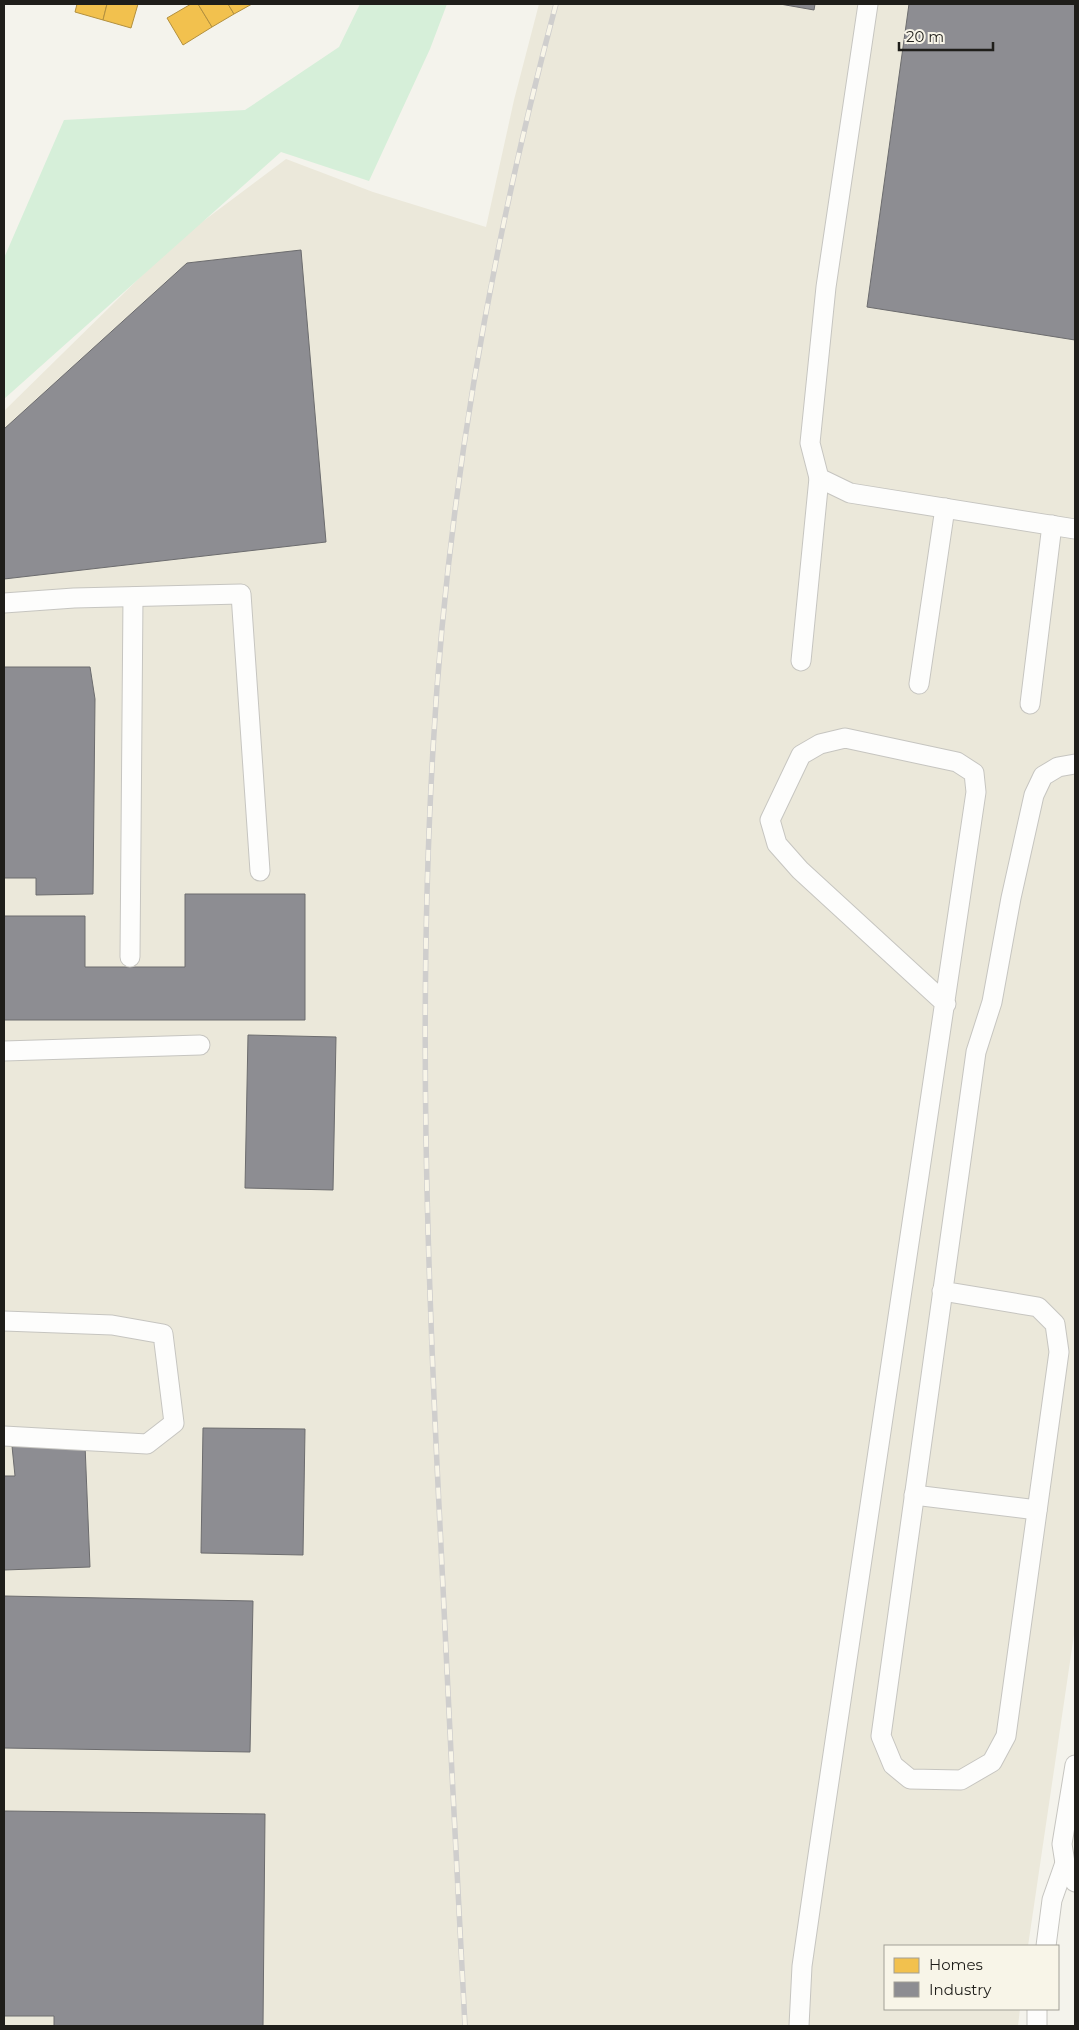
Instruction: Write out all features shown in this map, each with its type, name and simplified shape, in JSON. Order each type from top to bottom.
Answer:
[{"type":"lane","points":[[801,661],[819,478],[810,442],[826,287],[868,4]]},
{"type":"lane","points":[[819,478],[850,493],[1075,528]]},
{"type":"lane","points":[[918,684],[945,508]]},
{"type":"lane","points":[[1030,704],[1052,525]]},
{"type":"lane","points":[[4,603],[240,594],[260,871]]},
{"type":"lane","points":[[130,956],[133,597]]},
{"type":"lane","points":[[799,2026],[802,1966],[816,1862],[946,1004],[976,792],[974,773],[957,762],[845,738],[820,744],[801,755],[770,820],[777,844],[800,870],[946,1004]]},
{"type":"lane","points":[[942,1291],[1038,1307],[1055,1324],[1059,1352],[1006,1736],[992,1762],[961,1780],[910,1779],[892,1765],[881,1736],[942,1291],[976,1052],[992,1002],[1011,898],[1034,795],[1043,776],[1058,768],[1075,764]]},
{"type":"lane","points":[[4,1051],[200,1045]]},
{"type":"lane","points":[[4,1321],[112,1325],[163,1334],[174,1424],[148,1444],[4,1436]]},
{"type":"lane","points":[[914,1495],[1037,1510]]},
{"type":"lane","points":[[1075,1765],[1062,1844],[1065,1863],[1075,1882]]},
{"type":"lane","points":[[1046,1945],[1052,1900],[1065,1863]]},
{"type":"lane","points":[[1036,2026],[1037,2010]]},
{"type":"shaded area","points":[[539,4],[1075,4],[1075,1628],[1028,1945],[884,1945],[884,2010],[1020,2010],[1018,2026],[4,2026],[4,411],[178,240],[286,159],[373,192],[486,227],[514,100]]},
{"type":"green space","points":[[360,4],[447,4],[430,49],[369,181],[281,152],[4,399],[4,258],[64,120],[245,110],[339,47]]},
{"type":"building: Homes","points":[[77,4],[107,4],[103,20],[75,12]]},
{"type":"building: Homes","points":[[107,4],[138,4],[131,28],[103,20]]},
{"type":"building: Homes","points":[[191,4],[198,4],[212,27],[183,45],[167,18]]},
{"type":"building: Homes","points":[[198,4],[228,4],[234,14],[212,27]]},
{"type":"building: Homes","points":[[228,4],[252,4],[234,14]]},
{"type":"building: Industry","points":[[780,4],[815,4],[814,10]]},
{"type":"building: Industry","points":[[909,4],[1075,4],[1075,340],[867,307]]},
{"type":"building: Industry","points":[[301,250],[326,542],[4,579],[4,429],[187,263]]},
{"type":"building: Industry","points":[[4,667],[90,667],[95,699],[93,894],[36,895],[36,878],[4,878]]},
{"type":"building: Industry","points":[[185,894],[305,894],[305,1020],[4,1020],[4,916],[85,916],[85,967],[185,967]]},
{"type":"building: Industry","points":[[248,1035],[336,1037],[333,1190],[245,1188]]},
{"type":"building: Industry","points":[[203,1428],[305,1429],[303,1555],[201,1553]]},
{"type":"building: Industry","points":[[85,1445],[90,1567],[4,1570],[4,1476],[15,1476],[12,1446]]},
{"type":"building: Industry","points":[[4,1596],[253,1601],[250,1752],[4,1748]]},
{"type":"building: Industry","points":[[4,1811],[265,1814],[263,2026],[54,2026],[54,2016],[4,2016]]},
{"type":"railway","points":[[465,2026],[431,1332],[425,1040],[428,846],[433,749],[449,560],[475,373],[511,187],[556,4]]}]
